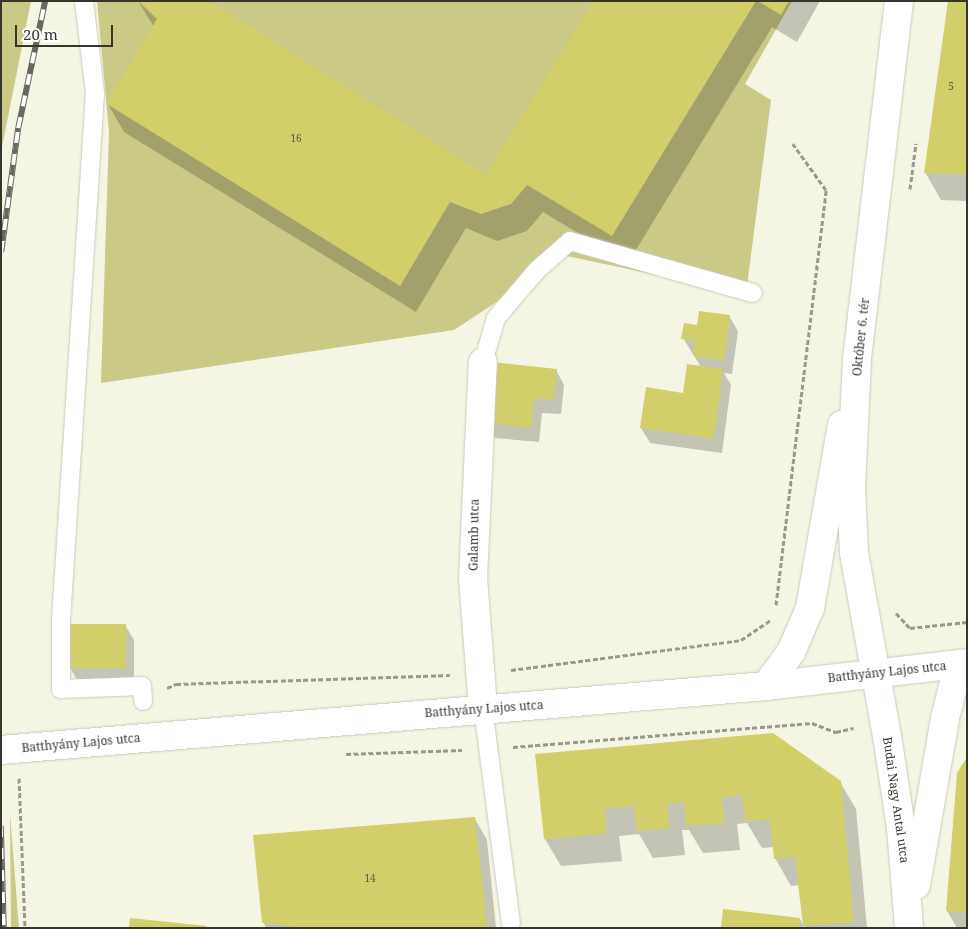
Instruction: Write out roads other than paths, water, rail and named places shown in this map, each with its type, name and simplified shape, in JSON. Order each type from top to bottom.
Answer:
[{"type":"street","name":"Október 6. tér","points":[[875,672],[854,553],[852,488],[857,360],[899,1]]},
{"type":"street","points":[[766,686],[792,652],[810,608],[833,462],[857,360]]},
{"type":"street","name":"Galamb utca","points":[[483,362],[473,579],[483,708]]},
{"type":"street","points":[[910,922],[945,718],[963,663]]},
{"type":"street","name":"Batthyány Lajos utca","points":[[1,750],[483,708],[766,686],[963,663]]},
{"type":"street","name":"Budai Nagy Antal utca","points":[[875,672],[884,722],[910,922]]},
{"type":"lane","points":[[84,1],[95,93],[61,620],[61,689],[142,686],[143,701]]},
{"type":"lane","points":[[483,362],[496,318],[537,270],[570,241],[753,293]]},
{"type":"lane","points":[[483,708],[511,923]]},
{"type":"railway","points":[[1,252],[18,128],[45,1]]},
{"type":"railway","points":[[1,826],[4,928]]}]
